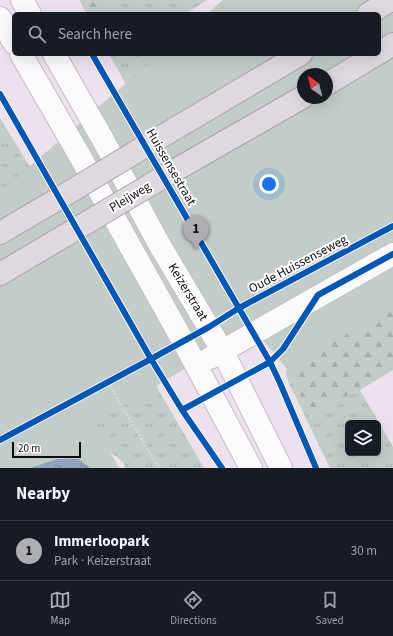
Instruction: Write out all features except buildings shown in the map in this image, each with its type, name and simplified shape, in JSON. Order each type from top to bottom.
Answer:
[{"type":"highway","points":[[381,51],[393,44]]},
{"type":"highway","points":[[381,56],[393,50]]},
{"type":"highway","points":[[0,232],[298,56]]},
{"type":"highway","points":[[356,68],[374,56]]},
{"type":"highway","points":[[333,81],[381,56]]},
{"type":"highway","name":"Pleijweg","points":[[0,274],[172,172],[297,101]]},
{"type":"street","points":[[22,0],[29,12]]},
{"type":"street","points":[[0,18],[12,39]]},
{"type":"street","name":"Keizerstraat","points":[[22,56],[197,366],[251,468]]},
{"type":"street","name":"Keizerstraat","points":[[55,56],[102,138],[159,244],[222,350],[282,468]]},
{"type":"street","points":[[197,366],[318,295],[393,254]]},
{"type":"path","points":[[114,379],[105,384],[159,468]]},
{"type":"green space","points":[[79,0],[118,0],[98,12],[86,12]]},
{"type":"green space","points":[[118,0],[207,0],[188,12],[98,12]]},
{"type":"green space","points":[[223,0],[393,0],[393,307],[288,370],[253,328],[94,423],[119,468],[0,468],[0,192],[158,56],[381,56],[381,12],[209,12]]},
{"type":"green space","points":[[110,56],[172,56],[147,122]]},
{"type":"green space","points":[[0,118],[41,185],[0,208]]},
{"type":"green space","points":[[393,279],[393,370],[360,390],[312,412],[286,374],[287,364]]},
{"type":"green space","points":[[286,374],[312,412],[360,390],[377,420],[345,420],[345,456],[381,456],[381,426],[393,447],[393,468],[330,468]]},
{"type":"green space","points":[[151,377],[204,468],[125,468],[124,463],[80,428]]},
{"type":"water","points":[[58,459],[79,459],[90,468],[30,468]]},
{"type":"cycle path","name":"Huissensestraat","points":[[93,56],[270,362],[316,468]]},
{"type":"cycle path","points":[[0,94],[151,359],[182,410],[222,468]]},
{"type":"cycle path","name":"Oude Huissenseweg","points":[[0,440],[209,327],[239,308],[393,226]]},
{"type":"cycle path","points":[[182,410],[270,362],[283,349],[318,295],[393,254]]},
{"type":"place","name":"Immerloopark","points":[[196,249]]}]
